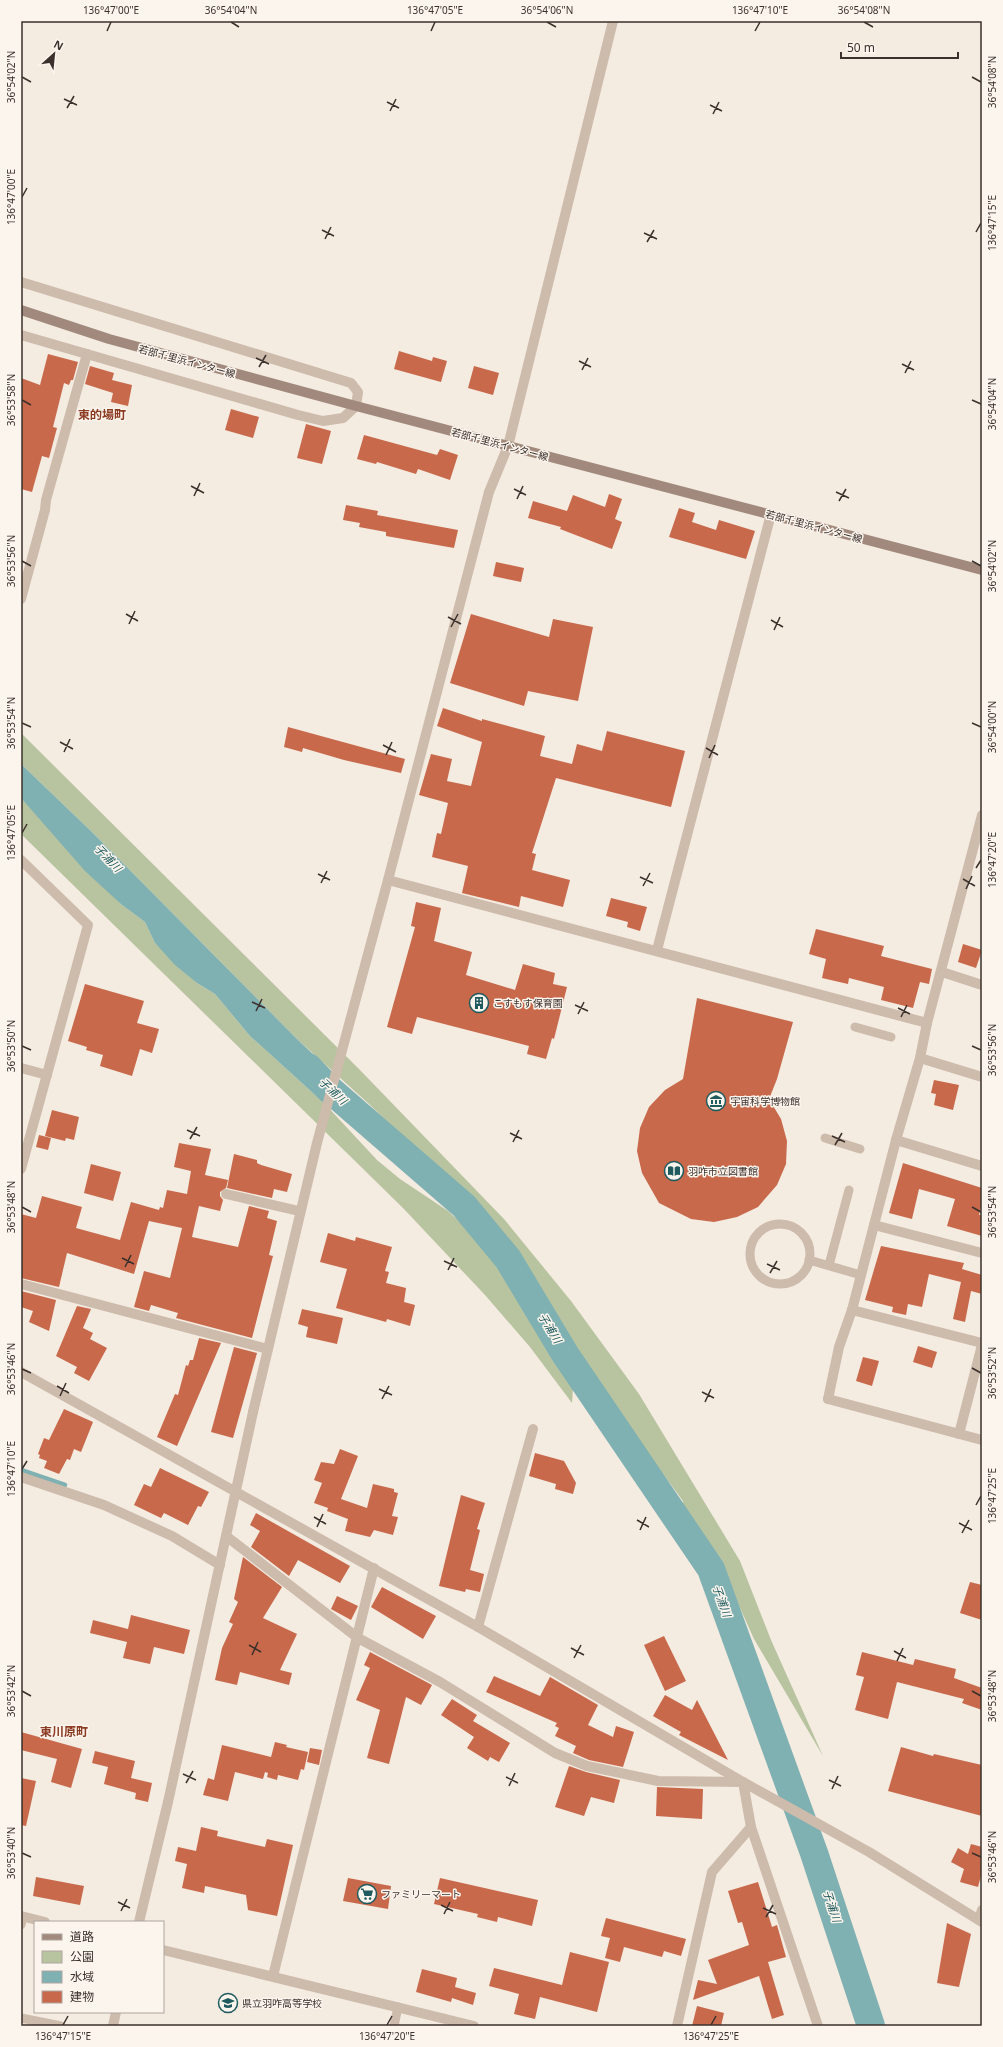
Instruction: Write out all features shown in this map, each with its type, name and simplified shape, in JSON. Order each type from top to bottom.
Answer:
[{"type":"main road","name":"若部千里浜インター線","points":[[21,310],[109,339],[356,406],[982,570]]},
{"type":"street","points":[[139,1921],[168,1802],[235,1491],[316,1143],[388,880],[489,492],[508,446],[613,21]]},
{"type":"street","points":[[21,282],[351,383],[358,392],[356,406],[343,418],[323,421],[21,334]]},
{"type":"street","points":[[21,599],[45,510],[46,500],[87,354]]},
{"type":"street","points":[[657,950],[771,514]]},
{"type":"street","points":[[982,816],[942,972],[927,1022],[920,1058],[896,1140],[852,1310],[839,1347],[828,1399],[982,1440]]},
{"type":"street","points":[[21,860],[88,925],[21,1169]]},
{"type":"street","points":[[388,880],[927,1022]]},
{"type":"street","points":[[942,972],[982,985]]},
{"type":"street","points":[[920,1058],[982,1076]]},
{"type":"street","points":[[21,1068],[47,1075]]},
{"type":"street","points":[[896,1140],[982,1166]]},
{"type":"street","points":[[226,1194],[299,1212]]},
{"type":"street","points":[[874,1225],[982,1253]]},
{"type":"street","points":[[21,1284],[268,1348]]},
{"type":"street","points":[[852,1310],[982,1344],[959,1434]]},
{"type":"street","points":[[21,1372],[478,1627],[743,1782],[869,1852],[981,1921],[982,1910]]},
{"type":"street","points":[[478,1627],[533,1429]]},
{"type":"street","points":[[21,1477],[104,1505],[172,1536],[220,1565]]},
{"type":"street","points":[[226,1536],[358,1638],[440,1682],[555,1753],[587,1766],[658,1781],[743,1782]]},
{"type":"street","points":[[273,1976],[358,1638],[374,1568]]},
{"type":"street","points":[[743,1782],[751,1827],[818,2026]]},
{"type":"street","points":[[677,2026],[712,1872],[751,1827]]},
{"type":"street","points":[[22,1919],[37,1921]]},
{"type":"street","points":[[164,1950],[474,2026]]},
{"type":"street","points":[[113,2026],[116,2013]]},
{"type":"lane","points":[[855,1027],[891,1037]]},
{"type":"lane","points":[[825,1138],[860,1149]]},
{"type":"lane","points":[[829,1265],[849,1190]]},
{"type":"lane","points":[[774,1223],[784,1223],[794,1226],[802,1232],[810,1250],[809,1260],[804,1272],[796,1280],[788,1283],[775,1284],[767,1282],[755,1272],[749,1256],[750,1247],[758,1232],[774,1223]]},
{"type":"lane","points":[[809,1260],[861,1275]]},
{"type":"lane","points":[[394,2026],[398,2007]]},
{"type":"lane","points":[[21,2018],[61,2026]]},
{"type":"green space","points":[[21,733],[358,1068],[504,1219],[571,1301],[639,1394],[740,1561],[771,1640],[823,1756],[754,1639],[719,1561],[710,1556],[683,1512],[683,1501],[567,1343],[559,1319],[548,1308],[506,1243],[442,1175],[369,1104],[297,1039],[94,834],[21,764]]},
{"type":"green space","points":[[21,798],[122,905],[145,922],[155,943],[197,983],[215,994],[250,1036],[324,1103],[377,1160],[400,1179],[448,1211],[476,1237],[501,1266],[573,1388],[572,1403],[530,1347],[485,1295],[403,1208],[21,834]]},
{"type":"water","points":[[21,764],[94,834],[297,1039],[332,1072],[324,1103],[250,1036],[215,994],[197,983],[175,965],[155,943],[145,922],[122,905],[85,871],[21,798]]},
{"type":"building","points":[[399,351],[432,361],[433,357],[447,361],[441,382],[394,369]]},
{"type":"building","points":[[48,354],[78,362],[73,380],[71,380],[69,385],[64,383],[53,427],[57,428],[49,458],[42,456],[32,492],[21,489],[21,378],[40,385]]},
{"type":"building","points":[[90,366],[114,373],[112,380],[132,385],[128,406],[111,402],[113,393],[85,384]]},
{"type":"building","points":[[474,366],[499,373],[493,395],[468,388]]},
{"type":"building","points":[[231,409],[259,417],[253,438],[225,430]]},
{"type":"building","points":[[306,424],[331,431],[322,464],[297,458]]},
{"type":"building","points":[[364,435],[437,455],[440,449],[458,455],[450,480],[418,469],[416,474],[377,462],[376,464],[357,459]]},
{"type":"building","points":[[609,494],[622,499],[615,519],[622,522],[612,549],[560,529],[561,527],[528,518],[533,501],[567,511],[573,495],[605,507]]},
{"type":"building","points":[[346,505],[378,511],[377,515],[458,530],[454,548],[386,536],[386,532],[359,527],[360,523],[343,520]]},
{"type":"building","points":[[679,508],[695,513],[692,522],[716,530],[719,520],[755,531],[746,559],[669,537]]},
{"type":"building","points":[[496,562],[524,568],[521,582],[493,576]]},
{"type":"building","points":[[471,614],[549,637],[553,619],[593,627],[578,701],[528,691],[524,706],[450,683]]},
{"type":"building","points":[[443,708],[482,721],[482,719],[545,736],[540,756],[572,764],[577,744],[602,751],[607,731],[685,751],[671,807],[556,778],[532,853],[536,854],[532,870],[570,880],[563,907],[521,896],[519,907],[462,893],[468,866],[432,857],[437,833],[441,834],[448,803],[419,795],[431,754],[452,759],[447,781],[471,786],[482,742],[437,726]]},
{"type":"building","points":[[288,727],[405,759],[401,773],[344,760],[303,748],[302,752],[284,747]]},
{"type":"building","points":[[611,898],[647,907],[640,931],[627,927],[628,922],[606,916]]},
{"type":"building","name":"こすもす保育園","points":[[416,902],[441,908],[434,941],[472,952],[466,975],[515,990],[523,964],[555,973],[553,984],[567,987],[554,1039],[552,1038],[546,1059],[527,1054],[529,1046],[417,1017],[412,1034],[387,1027],[415,927],[411,926]]},
{"type":"building","points":[[816,929],[884,946],[881,956],[932,969],[929,984],[920,982],[913,1008],[881,1000],[884,987],[849,978],[848,984],[822,978],[826,959],[809,954]]},
{"type":"building","points":[[963,944],[982,950],[976,968],[958,962]]},
{"type":"building","points":[[85,984],[144,1001],[137,1023],[159,1029],[152,1053],[140,1049],[132,1076],[100,1066],[103,1055],[86,1050],[87,1047],[68,1041]]},
{"type":"building","points":[[697,998],[793,1022],[777,1079],[769,1099],[781,1119],[787,1141],[786,1164],[777,1185],[758,1207],[737,1217],[714,1222],[691,1219],[659,1203],[642,1173],[637,1151],[640,1128],[649,1107],[665,1090],[683,1079]]},
{"type":"building","points":[[934,1080],[959,1085],[953,1110],[934,1105],[936,1094],[931,1093]]},
{"type":"building","points":[[52,1110],[79,1117],[74,1140],[66,1138],[65,1141],[45,1136]]},
{"type":"building","points":[[39,1135],[51,1138],[48,1150],[36,1147]]},
{"type":"building","points":[[179,1143],[211,1149],[205,1175],[228,1180],[226,1188],[220,1192],[220,1196],[223,1200],[220,1211],[199,1206],[192,1237],[238,1247],[249,1206],[269,1211],[267,1218],[277,1221],[269,1255],[273,1256],[252,1338],[176,1318],[178,1313],[151,1305],[149,1311],[134,1307],[144,1271],[170,1278],[182,1228],[149,1221],[134,1274],[67,1253],[59,1287],[21,1278],[21,1214],[36,1218],[42,1196],[82,1207],[76,1228],[120,1240],[131,1202],[159,1210],[160,1207],[163,1208],[167,1190],[187,1194],[191,1171],[174,1167]]},
{"type":"building","points":[[234,1154],[257,1160],[257,1163],[261,1165],[292,1174],[287,1192],[274,1189],[272,1198],[227,1188]]},
{"type":"building","points":[[903,1163],[982,1188],[982,1204],[979,1215],[982,1215],[982,1236],[947,1226],[955,1199],[919,1189],[912,1219],[889,1213]]},
{"type":"building","points":[[91,1164],[121,1172],[113,1201],[84,1193]]},
{"type":"building","points":[[328,1233],[355,1241],[356,1237],[392,1247],[385,1271],[389,1272],[386,1283],[406,1288],[404,1302],[415,1305],[410,1326],[387,1319],[386,1322],[336,1308],[347,1269],[320,1262]]},
{"type":"building","points":[[881,1246],[964,1263],[962,1269],[982,1275],[982,1294],[971,1291],[965,1322],[953,1319],[961,1282],[929,1274],[922,1307],[908,1304],[906,1315],[892,1312],[893,1307],[865,1300]]},
{"type":"building","points":[[21,1291],[56,1300],[49,1331],[29,1322],[33,1311],[21,1307]]},
{"type":"building","points":[[77,1306],[91,1309],[83,1328],[93,1333],[90,1339],[107,1348],[89,1381],[74,1373],[77,1367],[56,1356]]},
{"type":"building","points":[[302,1309],[343,1318],[337,1344],[306,1337],[308,1327],[298,1324]]},
{"type":"building","points":[[199,1338],[221,1343],[177,1446],[157,1437],[175,1394],[178,1395],[186,1365],[188,1366],[190,1360],[193,1360]]},
{"type":"building","points":[[918,1346],[937,1352],[932,1368],[913,1362]]},
{"type":"building","points":[[234,1347],[257,1353],[233,1438],[211,1432]]},
{"type":"building","points":[[863,1357],[879,1361],[872,1386],[856,1381]]},
{"type":"building","points":[[64,1409],[93,1422],[81,1452],[74,1449],[70,1460],[67,1459],[59,1474],[44,1468],[47,1461],[39,1458],[40,1455],[38,1454],[44,1438],[49,1440]]},
{"type":"building","points":[[340,1449],[358,1456],[341,1499],[367,1508],[373,1484],[394,1489],[394,1492],[398,1493],[392,1516],[398,1517],[393,1535],[374,1530],[370,1537],[345,1531],[348,1519],[327,1511],[328,1508],[314,1503],[322,1483],[314,1480],[321,1462],[334,1464]]},
{"type":"building","points":[[535,1453],[564,1461],[576,1483],[573,1494],[555,1489],[556,1484],[529,1476]]},
{"type":"building","points":[[160,1468],[209,1492],[201,1507],[198,1506],[188,1525],[164,1513],[161,1518],[134,1505],[144,1484],[151,1487]]},
{"type":"building","points":[[461,1495],[485,1503],[477,1529],[480,1530],[470,1570],[484,1574],[480,1592],[466,1589],[465,1592],[439,1586]]},
{"type":"building","points":[[256,1513],[350,1566],[340,1583],[298,1560],[289,1576],[251,1547],[260,1531],[250,1525]]},
{"type":"building","points":[[243,1557],[282,1587],[263,1618],[297,1634],[280,1670],[292,1673],[289,1685],[240,1672],[237,1685],[215,1680],[222,1648],[233,1624],[229,1622],[238,1602],[234,1599]]},
{"type":"building","points":[[970,1582],[982,1585],[982,1620],[960,1613]]},
{"type":"building","points":[[382,1587],[436,1616],[423,1639],[371,1607]]},
{"type":"building","points":[[337,1596],[358,1606],[351,1620],[331,1609]]},
{"type":"building","points":[[131,1615],[190,1630],[184,1654],[154,1647],[150,1664],[123,1658],[127,1642],[90,1633],[93,1620],[128,1629]]},
{"type":"building","points":[[664,1636],[686,1681],[665,1691],[644,1645]]},
{"type":"building","points":[[370,1652],[432,1685],[421,1705],[406,1697],[389,1764],[367,1758],[380,1710],[356,1700],[370,1668],[364,1665]]},
{"type":"building","points":[[862,1652],[913,1665],[915,1659],[956,1669],[954,1678],[982,1688],[982,1710],[962,1703],[964,1699],[897,1682],[888,1719],[855,1710],[864,1677],[856,1675]]},
{"type":"building","points":[[494,1676],[540,1696],[550,1677],[598,1705],[588,1725],[613,1737],[616,1726],[634,1732],[623,1767],[589,1760],[573,1753],[576,1746],[555,1736],[559,1728],[555,1726],[557,1723],[486,1692]]},
{"type":"building","points":[[665,1695],[692,1710],[697,1700],[728,1760],[679,1735],[681,1732],[653,1716]]},
{"type":"building","points":[[452,1699],[477,1715],[473,1721],[510,1743],[499,1762],[490,1757],[488,1761],[467,1748],[474,1737],[441,1715]]},
{"type":"building","points":[[21,1732],[82,1749],[71,1788],[51,1782],[57,1759],[21,1750]]},
{"type":"building","points":[[275,1742],[287,1745],[286,1747],[308,1752],[304,1770],[301,1769],[298,1780],[278,1775],[277,1780],[267,1777],[268,1773],[265,1772],[263,1779],[235,1772],[228,1801],[203,1795],[208,1778],[214,1780],[222,1745],[271,1757]]},
{"type":"building","points":[[901,1747],[933,1756],[934,1754],[982,1765],[982,1816],[888,1791]]},
{"type":"building","points":[[310,1748],[322,1750],[319,1765],[307,1762]]},
{"type":"building","points":[[95,1751],[135,1761],[131,1778],[152,1783],[148,1802],[135,1799],[136,1793],[104,1784],[108,1767],[92,1763]]},
{"type":"building","points":[[569,1766],[586,1772],[620,1780],[614,1803],[591,1797],[584,1816],[555,1807]]},
{"type":"building","points":[[21,1778],[36,1781],[26,1826],[21,1825]]},
{"type":"building","points":[[657,1787],[703,1789],[702,1819],[656,1816]]},
{"type":"building","points":[[201,1827],[218,1831],[217,1836],[265,1847],[267,1839],[293,1845],[277,1916],[248,1910],[246,1895],[205,1886],[204,1893],[182,1888],[187,1864],[175,1861],[178,1847],[196,1851]]},
{"type":"building","points":[[971,1844],[982,1847],[982,1872],[978,1887],[960,1882],[964,1869],[951,1862],[958,1848],[968,1854]]},
{"type":"building","points":[[36,1877],[84,1886],[80,1905],[33,1896]]},
{"type":"building","name":"ファミリーマート","points":[[348,1878],[391,1886],[388,1909],[343,1901]]},
{"type":"building","points":[[440,1878],[538,1900],[532,1926],[498,1917],[497,1922],[477,1917],[478,1914],[434,1904]]},
{"type":"building","points":[[758,1882],[772,1927],[777,1925],[786,1957],[768,1962],[784,2015],[772,2019],[759,1976],[693,2000],[698,1980],[717,1984],[708,1960],[749,1945],[742,1922],[738,1923],[728,1891]]},
{"type":"building","points":[[606,1918],[686,1939],[681,1956],[664,1951],[662,1957],[624,1947],[620,1962],[605,1958],[610,1938],[601,1936]]},
{"type":"building","points":[[947,1923],[971,1934],[959,1987],[937,1983]]},
{"type":"building","points":[[570,1952],[609,1962],[597,2012],[540,1997],[535,2019],[514,2014],[519,1994],[489,1986],[494,1968],[562,1985]]},
{"type":"building","points":[[422,1969],[457,1978],[455,1987],[476,1993],[473,2005],[452,1998],[451,2002],[416,1992]]},
{"type":"building","points":[[697,2006],[724,2013],[721,2026],[692,2026]]},
{"type":"waterway","name":"子浦川","points":[[308,1067],[328,1088],[464,1206],[508,1259],[565,1354],[711,1569],[814,1853],[871,2026]]},
{"type":"waterway","points":[[21,1470],[65,1485]]},
{"type":"place","name":"こすもす保育園","points":[[479,1003]]},
{"type":"place","name":"宇宙科学博物館","points":[[716,1101]]},
{"type":"place","name":"羽咋市立図書館","points":[[674,1171]]},
{"type":"place","name":"ファミリーマート","points":[[367,1894]]},
{"type":"place","name":"県立羽咋高等学校","points":[[228,2003]]},
{"type":"district","name":"東的場町","points":[[102,415]]},
{"type":"district","name":"東川原町","points":[[64,1732]]}]
